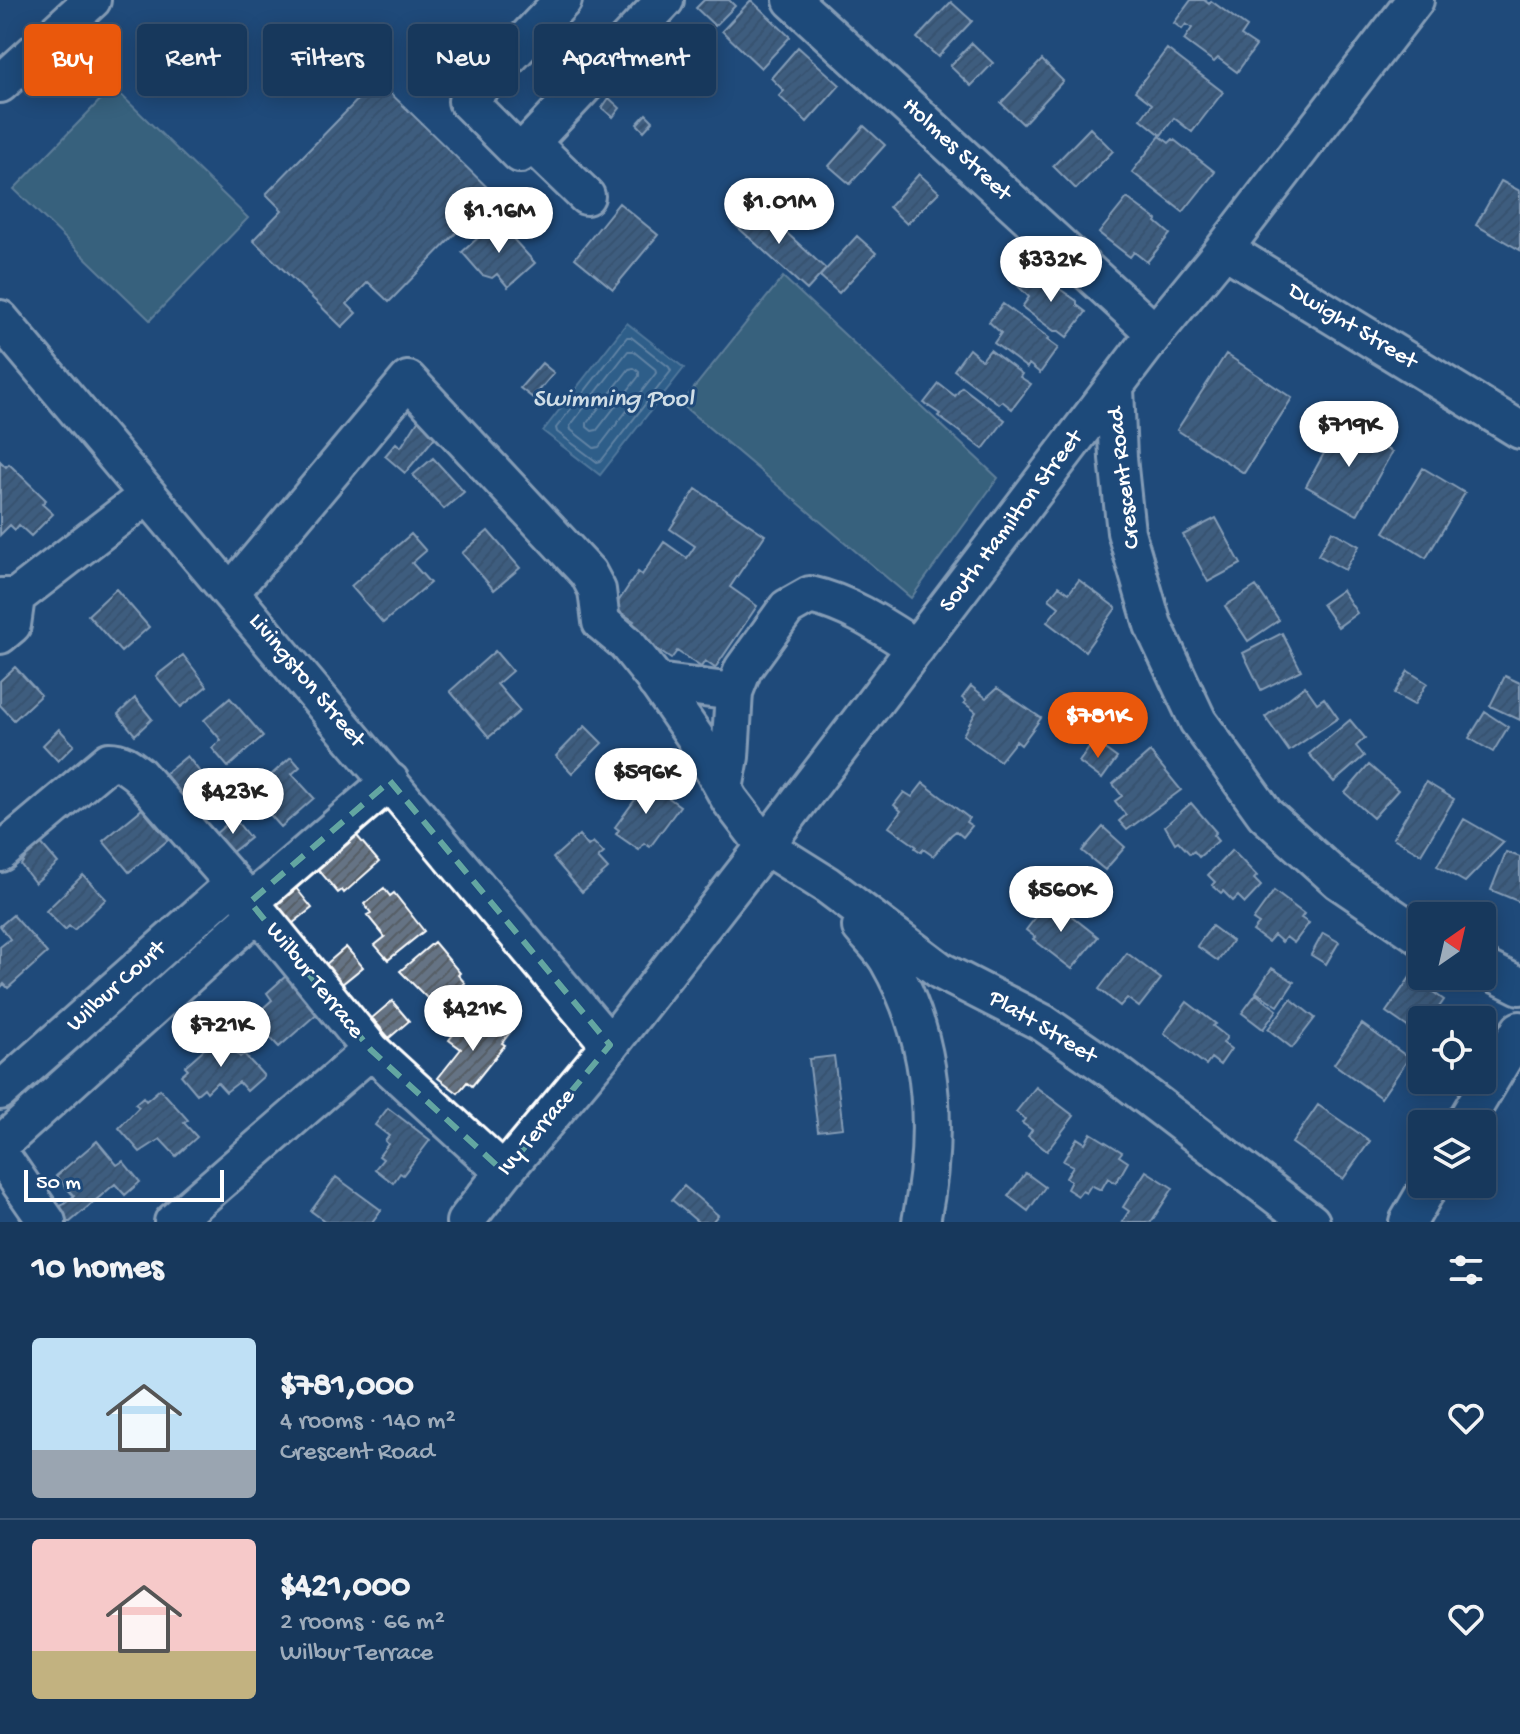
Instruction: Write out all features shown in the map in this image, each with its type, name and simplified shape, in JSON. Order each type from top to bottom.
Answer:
[{"type":"street","points":[[0,84],[92,0]]},
{"type":"street","points":[[563,0],[467,101],[520,154],[665,0]]},
{"type":"street","name":"Holmes Street","points":[[792,0],[1155,333]]},
{"type":"street","name":"South Hamilton Street","points":[[610,1045],[1155,333],[1224,249],[1415,0]]},
{"type":"street","points":[[531,143],[586,196]]},
{"type":"street","name":"Dwight Street","points":[[1224,249],[1520,430]]},
{"type":"street","name":"Livingston Street","points":[[0,319],[610,1045]]},
{"type":"street","points":[[231,592],[408,380],[588,573],[597,590],[601,622],[626,643],[656,682],[695,737],[724,789],[765,846]]},
{"type":"street","name":"Crescent Road","points":[[1115,388],[1126,532],[1153,625],[1198,721],[1265,814],[1338,880],[1408,928]]},
{"type":"street","points":[[0,635],[12,625],[8,597],[148,495]]},
{"type":"street","points":[[724,789],[730,757],[734,692],[743,669],[787,608],[810,595],[833,600],[869,618],[916,648]]},
{"type":"street","points":[[656,682],[734,692]]},
{"type":"street","name":"Wilbur Terrace","points":[[0,853],[109,761],[118,761],[139,775],[247,899],[371,1050],[504,1172]]},
{"type":"street","name":"Wilbur Court","points":[[0,1091],[247,899],[390,781]]},
{"type":"street","name":"Platt Street","points":[[765,846],[827,885],[941,971],[1043,1023],[1116,1073],[1311,1222]]},
{"type":"street","points":[[827,885],[887,959],[919,1028],[929,1080],[931,1149],[921,1222]]},
{"type":"street","name":"Wilbur Court","points":[[0,1145],[247,899]]},
{"type":"street","points":[[1496,974],[1520,986]]},
{"type":"street","points":[[1472,1110],[1520,1030]]},
{"type":"street","name":"Ivy Terrace","points":[[465,1222],[610,1045]]},
{"type":"street","points":[[173,1222],[371,1050]]},
{"type":"street","points":[[0,1154],[47,1222]]},
{"type":"street","points":[[1408,1222],[1422,1198]]},
{"type":"highlighted area","points":[[390,781],[610,1045],[504,1172],[371,1050],[250,902]]},
{"type":"green space","points":[[121,95],[248,218],[150,320],[14,189],[104,96]]},
{"type":"green space","points":[[783,277],[998,478],[911,598],[681,404]]},
{"type":"water","name":"Swimming Pool","points":[[627,323],[684,368],[600,475],[543,431]]},
{"type":"building","points":[[704,0],[729,0],[735,6],[716,25],[696,8]]},
{"type":"building","points":[[751,0],[790,37],[761,68],[722,31]]},
{"type":"building","points":[[1191,0],[1204,0],[1209,4],[1211,1],[1247,27],[1241,36],[1256,46],[1237,72],[1218,58],[1214,62],[1184,40],[1192,28],[1186,24],[1182,29],[1174,23]]},
{"type":"building","points":[[951,2],[972,21],[938,57],[917,38]]},
{"type":"building","points":[[972,43],[993,63],[971,86],[950,66]]},
{"type":"building","points":[[798,47],[840,85],[807,122],[779,96],[784,91],[771,78]]},
{"type":"building","points":[[1167,49],[1223,92],[1192,132],[1174,118],[1161,135],[1141,119],[1152,104],[1135,91]]},
{"type":"building","points":[[1042,60],[1063,81],[1023,124],[1001,103]]},
{"type":"building","points":[[392,95],[494,194],[389,302],[368,282],[347,304],[356,313],[342,327],[253,240],[282,210],[266,194],[361,96]]},
{"type":"building","points":[[609,98],[620,108],[613,117],[602,108]]},
{"type":"building","points":[[646,114],[653,121],[644,131],[637,124]]},
{"type":"building","points":[[864,126],[885,145],[850,184],[829,166]]},
{"type":"building","points":[[1090,128],[1113,151],[1076,189],[1053,166]]},
{"type":"building","points":[[1160,136],[1169,143],[1173,139],[1215,172],[1183,212],[1132,172]]},
{"type":"building","points":[[919,174],[939,192],[907,224],[889,207]]},
{"type":"building","points":[[1501,181],[1520,191],[1520,250],[1476,225]]},
{"type":"building","points":[[1127,198],[1170,234],[1147,262],[1134,252],[1130,257],[1099,233]]},
{"type":"building","points":[[752,201],[826,269],[807,290],[733,223]]},
{"type":"building","points":[[619,203],[658,235],[613,289],[575,258]]},
{"type":"building","points":[[497,221],[535,263],[508,287],[497,274],[492,278],[482,275],[462,252]]},
{"type":"building","points":[[857,236],[876,253],[839,293],[820,276]]},
{"type":"building","points":[[1031,269],[1077,301],[1077,305],[1086,312],[1067,337],[1022,307],[1029,297],[1018,286]]},
{"type":"building","points":[[1003,304],[1058,348],[1040,373],[1029,364],[1027,368],[994,343],[1001,333],[989,322]]},
{"type":"building","points":[[969,349],[982,360],[990,350],[1031,384],[1012,409],[1002,401],[999,404],[954,370]]},
{"type":"building","points":[[1226,354],[1292,398],[1244,473],[1177,430]]},
{"type":"building","points":[[542,363],[554,373],[533,398],[520,388]]},
{"type":"building","points":[[939,384],[955,396],[962,387],[1005,420],[983,449],[924,403]]},
{"type":"building","points":[[419,419],[441,430],[405,473],[385,456],[396,443],[401,447]]},
{"type":"building","points":[[1340,424],[1392,452],[1357,515],[1306,486]]},
{"type":"building","points":[[433,458],[464,492],[444,509],[413,475]]},
{"type":"building","points":[[0,461],[6,467],[9,464],[46,500],[42,504],[53,514],[31,536],[19,525],[15,530],[10,525],[0,535]]},
{"type":"building","points":[[1423,468],[1465,493],[1426,558],[1384,532]]},
{"type":"building","points":[[696,489],[765,535],[730,587],[757,606],[715,668],[705,661],[701,667],[677,651],[671,659],[628,630],[634,621],[614,608],[638,572],[642,575],[664,542],[687,558],[695,546],[670,529]]},
{"type":"building","points":[[1216,518],[1241,564],[1208,582],[1183,535]]},
{"type":"building","points":[[488,531],[520,568],[494,590],[462,553]]},
{"type":"building","points":[[1332,531],[1359,546],[1345,570],[1318,555]]},
{"type":"building","points":[[411,534],[426,551],[412,563],[430,583],[383,623],[351,586]]},
{"type":"building","points":[[1079,580],[1116,608],[1085,651],[1047,622],[1059,607],[1049,599],[1059,586],[1069,593]]},
{"type":"building","points":[[1256,586],[1279,620],[1248,641],[1225,606]]},
{"type":"building","points":[[116,589],[149,627],[121,652],[88,615]]},
{"type":"building","points":[[1342,590],[1357,613],[1338,627],[1322,604]]},
{"type":"building","points":[[1282,633],[1301,670],[1261,690],[1243,653]]},
{"type":"building","points":[[495,651],[512,671],[497,684],[520,711],[489,737],[450,691]]},
{"type":"building","points":[[183,655],[207,686],[181,707],[156,676]]},
{"type":"building","points":[[15,667],[41,695],[14,720],[0,705],[0,681]]},
{"type":"building","points":[[1408,671],[1427,683],[1414,705],[1394,694]]},
{"type":"building","points":[[1505,676],[1520,683],[1520,720],[1490,706]]},
{"type":"building","points":[[971,686],[986,698],[997,688],[1041,718],[1021,745],[1016,741],[1000,761],[963,735],[976,712],[962,698]]},
{"type":"building","points":[[1305,686],[1317,703],[1324,698],[1338,718],[1289,751],[1265,717]]},
{"type":"building","points":[[135,698],[152,719],[135,735],[118,714]]},
{"type":"building","points":[[230,698],[263,736],[228,767],[212,748],[221,740],[204,720]]},
{"type":"building","points":[[1485,712],[1508,727],[1493,752],[1469,738]]},
{"type":"building","points":[[1350,720],[1365,738],[1356,746],[1364,756],[1334,782],[1309,754]]},
{"type":"building","points":[[585,726],[602,743],[572,773],[556,756]]},
{"type":"building","points":[[59,729],[74,745],[58,761],[43,745]]},
{"type":"building","points":[[1094,741],[1117,758],[1102,779],[1079,762]]},
{"type":"building","points":[[1150,752],[1181,790],[1127,830],[1119,821],[1126,815],[1115,801],[1122,796],[1113,784]]},
{"type":"building","points":[[187,756],[204,777],[182,795],[165,774]]},
{"type":"building","points":[[291,757],[300,767],[292,774],[314,798],[281,827],[251,793]]},
{"type":"building","points":[[1369,765],[1398,790],[1373,818],[1345,793]]},
{"type":"building","points":[[641,778],[680,806],[650,847],[644,843],[639,850],[616,834],[619,830],[615,827],[637,797],[631,792]]},
{"type":"building","points":[[1426,782],[1454,799],[1421,854],[1393,838]]},
{"type":"building","points":[[923,783],[969,818],[966,822],[972,826],[963,837],[956,831],[933,856],[923,849],[921,852],[889,827],[901,811],[894,805],[904,792],[912,797]]},
{"type":"building","points":[[1191,803],[1216,832],[1213,835],[1218,841],[1199,857],[1194,851],[1190,854],[1178,841],[1175,843],[1165,826]]},
{"type":"building","points":[[142,809],[168,840],[129,872],[103,841]]},
{"type":"building","points":[[234,818],[250,838],[231,853],[215,834]]},
{"type":"building","points":[[1464,819],[1504,842],[1465,882],[1437,866]]},
{"type":"building","points":[[1103,827],[1125,847],[1105,870],[1082,851]]},
{"type":"building","points":[[352,830],[379,862],[344,893],[342,890],[338,893],[312,862]]},
{"type":"building","points":[[579,835],[588,846],[593,842],[604,853],[598,858],[608,869],[582,892],[553,858]]},
{"type":"building","points":[[40,842],[58,863],[35,883],[21,865],[25,858],[11,849]]},
{"type":"building","points":[[1232,850],[1257,876],[1254,879],[1261,886],[1245,903],[1238,896],[1233,901],[1223,891],[1221,893],[1212,885],[1215,882],[1208,875]]},
{"type":"building","points":[[1506,852],[1520,857],[1520,902],[1491,890]]},
{"type":"building","points":[[83,875],[106,899],[74,930],[69,926],[65,930],[46,911]]},
{"type":"building","points":[[296,888],[312,908],[292,924],[275,905]]},
{"type":"building","points":[[384,888],[390,896],[394,893],[424,931],[388,960],[375,945],[385,937],[367,915],[371,913],[364,904]]},
{"type":"building","points":[[1274,891],[1304,914],[1301,918],[1309,923],[1294,943],[1286,937],[1282,942],[1274,935],[1268,942],[1253,931],[1259,924],[1253,920]]},
{"type":"building","points":[[1050,899],[1098,937],[1072,969],[1026,930]]},
{"type":"building","points":[[13,915],[47,953],[8,988],[4,984],[0,988],[0,947],[10,939],[0,926]]},
{"type":"building","points":[[1212,926],[1232,941],[1218,961],[1197,946]]},
{"type":"building","points":[[1323,933],[1339,942],[1326,964],[1311,955]]},
{"type":"building","points":[[434,942],[465,983],[441,1003],[434,996],[429,1000],[400,971]]},
{"type":"building","points":[[346,947],[363,967],[342,984],[325,965]]},
{"type":"building","points":[[1127,953],[1161,979],[1139,1007],[1127,998],[1120,1006],[1099,989]]},
{"type":"building","points":[[1272,968],[1294,982],[1278,1006],[1256,992]]},
{"type":"building","points":[[287,975],[320,1011],[279,1047],[252,1018],[272,1000],[267,993]]},
{"type":"building","points":[[1408,980],[1408,990],[1430,990],[1444,1000],[1440,1006],[1408,1006],[1408,1027],[1386,1012]]},
{"type":"building","points":[[1256,994],[1277,1010],[1263,1029],[1242,1013]]},
{"type":"building","points":[[1291,999],[1315,1018],[1292,1048],[1268,1029]]},
{"type":"building","points":[[392,1001],[409,1021],[389,1038],[372,1018]]},
{"type":"building","points":[[1187,1002],[1216,1024],[1213,1026],[1227,1037],[1223,1043],[1231,1049],[1220,1065],[1211,1058],[1206,1065],[1164,1033]]},
{"type":"building","points":[[466,1018],[488,1030],[496,1019],[511,1031],[502,1043],[505,1045],[472,1086],[467,1082],[458,1093],[438,1078],[461,1049],[449,1040]]},
{"type":"building","points":[[1362,1024],[1408,1057],[1381,1098],[1334,1064]]},
{"type":"building","points":[[220,1035],[240,1057],[244,1054],[264,1076],[247,1091],[239,1082],[226,1092],[217,1082],[207,1092],[204,1088],[197,1094],[181,1075],[188,1069],[185,1066]]},
{"type":"building","points":[[834,1056],[843,1128],[818,1131],[809,1059]]},
{"type":"building","points":[[1036,1087],[1074,1116],[1047,1151],[1028,1136],[1032,1130],[1022,1123],[1025,1119],[1016,1112]]},
{"type":"building","points":[[160,1089],[188,1120],[184,1123],[197,1137],[176,1156],[160,1139],[140,1152],[119,1128],[139,1107],[135,1104],[143,1097],[146,1101]]},
{"type":"building","points":[[1318,1105],[1370,1141],[1343,1179],[1292,1143]]},
{"type":"building","points":[[388,1108],[430,1140],[393,1183],[375,1169],[383,1159],[379,1156],[388,1144],[385,1141],[389,1136],[375,1125]]},
{"type":"building","points":[[1091,1133],[1122,1152],[1119,1156],[1128,1162],[1116,1183],[1108,1178],[1101,1190],[1091,1185],[1086,1193],[1082,1191],[1078,1196],[1067,1189],[1071,1181],[1066,1178],[1073,1166],[1063,1161],[1077,1138],[1085,1143]]},
{"type":"building","points":[[97,1141],[117,1165],[123,1161],[140,1182],[125,1195],[115,1184],[70,1222],[66,1222],[56,1210],[74,1196],[56,1176]]},
{"type":"building","points":[[1146,1171],[1173,1188],[1151,1222],[1122,1222],[1129,1211],[1123,1207]]},
{"type":"building","points":[[1026,1173],[1045,1187],[1028,1211],[1008,1196]]},
{"type":"building","points":[[336,1177],[381,1210],[372,1222],[326,1222],[311,1211]]},
{"type":"building","points":[[684,1186],[718,1215],[712,1222],[698,1222],[672,1200]]}]
